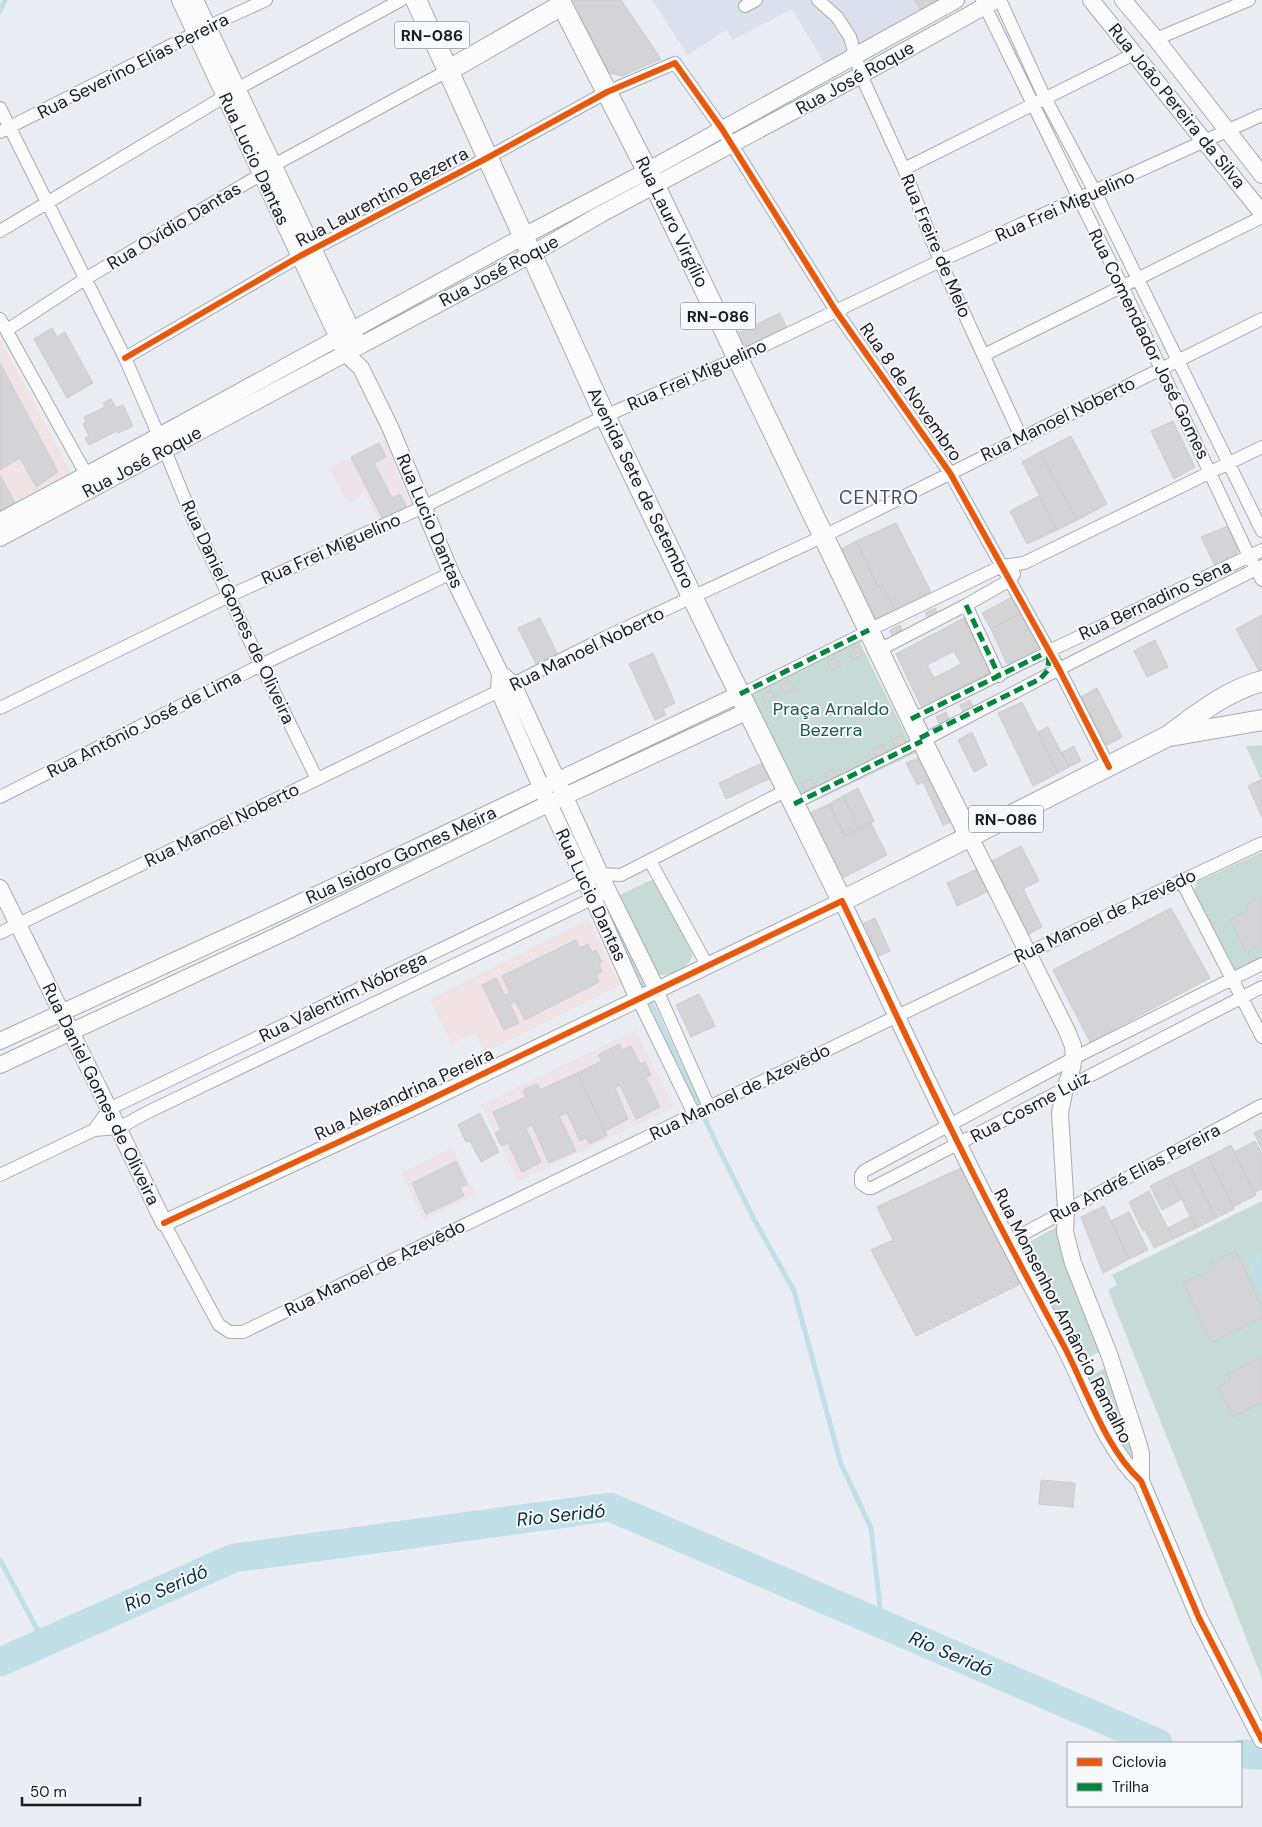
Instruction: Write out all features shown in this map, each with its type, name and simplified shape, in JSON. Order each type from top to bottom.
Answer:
[{"type":"main road","name":"RN-086","points":[[416,0],[449,70],[561,3]]},
{"type":"main road","name":"Rua Lauro Virgílio","points":[[561,3],[651,178],[869,630]]},
{"type":"main road","name":"Avenida Sete de Setembro","points":[[449,70],[605,416],[842,901]]},
{"type":"main road","name":"RN-086","points":[[869,630],[921,740],[970,837]]},
{"type":"main road","name":"RN-086","points":[[842,901],[1109,767],[1168,736],[1206,707],[1226,696],[1262,681]]},
{"type":"main road","name":"RN-086","points":[[1168,736],[1262,720]]},
{"type":"street","name":"Rua Lucio Dantas","points":[[180,0],[202,31],[390,426],[451,573],[506,687],[545,796],[593,877]]},
{"type":"street","name":"Rua Lucio Dantas","points":[[195,0],[202,31]]},
{"type":"street","name":"Rua Severino Elias Pereira","points":[[5,130],[266,0]]},
{"type":"street","points":[[0,231],[231,93],[401,0]]},
{"type":"street","name":"Rua Freire de Melo","points":[[818,0],[837,17],[844,28],[856,54],[861,75],[904,169],[940,261],[1021,437]]},
{"type":"street","name":"Rua José Roque","points":[[0,521],[90,481],[162,443],[353,350],[532,254],[651,178],[722,129],[956,0]]},
{"type":"street","name":"Rua João Pereira da Silva","points":[[1091,0],[1262,213]]},
{"type":"street","name":"Rua João Pereira da Silva","points":[[1123,0],[1262,175]]},
{"type":"street","points":[[1156,40],[1249,0]]},
{"type":"street","name":"Rua José Roque","points":[[162,443],[345,334],[524,236],[651,178],[732,144],[861,75],[991,2]]},
{"type":"street","name":"Rua Comendador José Gomes","points":[[991,2],[1046,98],[1095,192],[1262,531]]},
{"type":"street","name":"Rua Comendador José Gomes","points":[[991,2],[1034,105],[1122,286],[1249,556],[1260,572]]},
{"type":"street","points":[[904,169],[1134,54]]},
{"type":"street","name":"Rua 8 de Novembro","points":[[658,69],[675,63],[732,144],[836,311],[950,473],[1059,669],[1109,767]]},
{"type":"street","name":"Rua Laurentino Bezerra","points":[[125,358],[307,253],[488,158],[607,92],[658,69]]},
{"type":"street","name":"Rua Ovídio Dantas","points":[[3,325],[85,279],[267,170],[449,70]]},
{"type":"street","name":"Rua Daniel Gomes de Oliveira","points":[[0,108],[5,130],[46,202],[125,358],[193,519],[317,779]]},
{"type":"street","name":"Rua Frei Miguelino","points":[[0,708],[229,596],[424,507],[605,416],[738,358],[940,261],[1079,200],[1262,115]]},
{"type":"street","points":[[984,355],[1262,217]]},
{"type":"street","points":[[419,292],[428,309]]},
{"type":"street","name":"Rua Manoel Noberto","points":[[0,933],[606,637],[694,598],[824,536],[1262,319]]},
{"type":"street","points":[[3,325],[90,481]]},
{"type":"street","points":[[744,702],[869,630],[1002,566],[1024,563],[1262,447]]},
{"type":"street","name":"Rua José Roque","points":[[0,538],[90,481]]},
{"type":"street","name":"Rua Bernadino Sena","points":[[1049,651],[1262,550]]},
{"type":"street","points":[[879,650],[1010,580],[1024,563]]},
{"type":"street","name":"Rua Bernadino Sena","points":[[921,740],[1059,669],[1260,572]]},
{"type":"street","name":"Rua Antônio José de Lima","points":[[0,797],[261,665],[451,573]]},
{"type":"street","points":[[966,605],[999,676]]},
{"type":"street","points":[[601,895],[621,875],[921,740],[1040,679],[1048,670],[1049,651],[911,719]]},
{"type":"street","name":"Rua Lucio Dantas","points":[[506,687],[564,796],[638,999],[694,1114]]},
{"type":"street","name":"Rua Isidoro Gomes Meira","points":[[0,1065],[387,883],[545,796],[557,781],[744,702]]},
{"type":"street","name":"Rua Isidoro Gomes Meira","points":[[0,1041],[62,1014],[379,864],[545,796],[564,796],[744,702]]},
{"type":"street","points":[[970,837],[1067,1031],[1074,1058]]},
{"type":"street","name":"Rua Manoel de Azevêdo","points":[[219,1325],[224,1330],[236,1333],[253,1329],[290,1309],[694,1114],[1262,842]]},
{"type":"street","points":[[650,861],[707,965]]},
{"type":"street","points":[[379,864],[387,883]]},
{"type":"street","points":[[593,877],[621,875]]},
{"type":"street","name":"Rua Valentim Nóbrega","points":[[94,1130],[110,1109],[593,877]]},
{"type":"street","points":[[1181,880],[1262,1037]]},
{"type":"street","name":"Rua Daniel Gomes de Oliveira","points":[[0,888],[110,1109],[164,1223],[219,1325]]},
{"type":"street","name":"Rua Lucio Dantas","points":[[601,895],[657,990],[709,1107]]},
{"type":"street","name":"Rua Valentim Nóbrega","points":[[0,1175],[94,1130],[119,1128],[601,895]]},
{"type":"street","name":"Rua Alexandrina Pereira","points":[[164,1223],[421,1104],[842,901]]},
{"type":"street","name":"Rua Monsenhor Amâncio Ramalho","points":[[842,901],[958,1144],[1076,1370],[1113,1448],[1129,1470],[1141,1481]]},
{"type":"street","points":[[276,914],[285,932]]},
{"type":"street","name":"Rua Cosme Luiz","points":[[1262,964],[1158,1018],[1074,1058],[864,1171],[861,1175],[861,1183],[868,1188],[872,1188],[1262,987]]},
{"type":"street","name":"Rua Monsenhor Amâncio Ramalho","points":[[1074,1058],[1060,1113],[1066,1210],[1065,1232],[1068,1246],[1109,1354],[1136,1436],[1141,1453],[1141,1481],[1199,1618],[1262,1740]]},
{"type":"street","name":"Rua André Elias Pereira","points":[[1008,1242],[1262,1105]]},
{"type":"shaded area","points":[[652,0],[914,0],[923,13],[825,64],[792,9],[733,40],[726,30],[688,55]]},
{"type":"shaded area","points":[[0,338],[71,473],[0,514]]},
{"type":"shaded area","points":[[385,440],[411,506],[380,521],[364,494],[347,504],[329,468]]},
{"type":"shaded area","points":[[589,919],[620,985],[484,1053],[475,1033],[452,1044],[430,999]]},
{"type":"shaded area","points":[[636,1030],[674,1107],[518,1182],[481,1105]]},
{"type":"shaded area","points":[[452,1147],[476,1194],[424,1220],[401,1173]]},
{"type":"green space","name":"Praça Arnaldo Bezerra","points":[[860,631],[861,645],[909,741],[920,751],[800,808],[800,796],[753,698],[740,690]]},
{"type":"green space","points":[[1262,745],[1262,777],[1260,778],[1246,746]]},
{"type":"green space","points":[[1262,852],[1262,957],[1235,970],[1194,891],[1197,882]]},
{"type":"green space","points":[[653,880],[658,884],[692,953],[691,958],[684,967],[679,971],[666,975],[655,974],[618,899],[620,895]]},
{"type":"green space","points":[[1262,1201],[1262,1679],[1108,1290],[1117,1285],[1112,1275]]},
{"type":"green space","points":[[1062,1224],[1105,1349],[1077,1363],[1017,1249]]},
{"type":"green space","points":[[1111,1365],[1134,1458],[1127,1462],[1084,1379]]},
{"type":"water","points":[[1261,1252],[1262,1293],[1260,1294],[1245,1259]]},
{"type":"building","points":[[573,0],[621,0],[661,59],[622,76],[609,73]]},
{"type":"building","points":[[914,0],[945,0],[923,13]]},
{"type":"building","points":[[780,313],[787,328],[741,350],[734,335]]},
{"type":"building","points":[[52,328],[57,337],[65,332],[93,383],[67,398],[34,339]]},
{"type":"building","points":[[0,363],[58,472],[36,487],[20,458],[0,470]]},
{"type":"building","points":[[111,399],[116,408],[123,405],[133,426],[118,433],[117,431],[89,445],[85,438],[89,436],[83,424],[86,422],[84,417],[105,407],[103,403]]},
{"type":"building","points":[[1173,421],[1195,467],[1174,479],[1151,431]]},
{"type":"building","points":[[1071,436],[1107,504],[1077,520],[1040,452]]},
{"type":"building","points":[[379,443],[386,457],[374,463],[392,498],[400,494],[407,508],[383,520],[351,457]]},
{"type":"building","points":[[1040,452],[1077,520],[1057,530],[1022,462]]},
{"type":"building","points":[[0,475],[16,505],[0,514]]},
{"type":"building","points":[[1039,496],[1057,530],[1027,544],[1010,511]]},
{"type":"building","points":[[896,523],[931,592],[895,610],[882,585],[878,587],[856,541]]},
{"type":"building","points":[[1228,526],[1238,550],[1235,557],[1215,566],[1201,537]]},
{"type":"building","points":[[856,541],[878,587],[882,585],[895,610],[871,621],[836,552]]},
{"type":"building","points":[[1012,597],[1021,613],[991,629],[982,613]]},
{"type":"building","points":[[935,608],[940,617],[930,621],[925,613]]},
{"type":"building","points":[[1021,613],[1039,648],[1007,664],[991,629]]},
{"type":"building","points":[[1262,615],[1262,672],[1260,673],[1236,629]]},
{"type":"building","points":[[540,618],[558,655],[537,666],[518,628]]},
{"type":"building","points":[[964,618],[991,673],[921,706],[896,654]],"holes":[[[954,651],[961,664],[934,678],[927,665]]]},
{"type":"building","points":[[900,625],[904,634],[894,639],[890,630]]},
{"type":"building","points":[[1155,640],[1168,667],[1147,677],[1134,651]]},
{"type":"building","points":[[859,646],[863,655],[853,660],[849,651]]},
{"type":"building","points":[[653,653],[675,703],[663,709],[666,715],[655,720],[629,664]]},
{"type":"building","points":[[837,657],[841,665],[831,670],[827,661]]},
{"type":"building","points":[[790,680],[795,689],[785,694],[780,685]]},
{"type":"building","points":[[1097,688],[1122,737],[1107,745],[1081,697]]},
{"type":"building","points":[[771,690],[775,699],[765,703],[761,695]]},
{"type":"building","points":[[970,700],[974,709],[964,714],[960,705]]},
{"type":"building","points":[[1022,702],[1058,773],[1033,786],[998,713]]},
{"type":"building","points":[[946,712],[950,721],[940,726],[936,717]]},
{"type":"building","points":[[1048,727],[1069,767],[1058,773],[1038,732]]},
{"type":"building","points":[[972,732],[987,765],[974,772],[958,740]]},
{"type":"building","points":[[902,735],[906,744],[896,749],[892,740]]},
{"type":"building","points":[[883,744],[887,753],[877,758],[873,749]]},
{"type":"building","points":[[1074,746],[1081,761],[1069,767],[1061,753]]},
{"type":"building","points":[[922,756],[932,777],[917,785],[906,763]]},
{"type":"building","points":[[764,762],[771,778],[726,799],[719,783]]},
{"type":"building","points":[[834,769],[838,778],[828,783],[824,774]]},
{"type":"building","points":[[932,777],[954,821],[943,825],[923,782]]},
{"type":"building","points":[[812,779],[816,787],[807,792],[802,783]]},
{"type":"building","points":[[1262,779],[1262,817],[1248,786]]},
{"type":"building","points":[[858,788],[874,821],[859,829],[843,796]]},
{"type":"building","points":[[843,796],[859,829],[845,836],[829,804]]},
{"type":"building","points":[[829,804],[845,836],[871,823],[887,855],[841,879],[808,814]]},
{"type":"building","points":[[1021,846],[1039,881],[1023,889],[1042,927],[1027,935],[990,862]]},
{"type":"building","points":[[979,868],[989,891],[957,906],[947,883]]},
{"type":"building","points":[[1262,896],[1262,944],[1246,952],[1230,920],[1248,910],[1246,904]]},
{"type":"building","points":[[1171,908],[1210,978],[1090,1042],[1053,970]]},
{"type":"building","points":[[875,918],[890,951],[879,956],[864,923]]},
{"type":"building","points":[[576,940],[580,948],[588,944],[592,952],[596,950],[602,962],[599,964],[602,972],[596,975],[599,982],[525,1020],[515,1001],[510,1004],[519,1023],[504,1030],[482,985],[496,978],[505,996],[510,993],[502,976]]},
{"type":"building","points":[[699,994],[715,1026],[691,1037],[676,1005]]},
{"type":"building","points":[[619,1044],[622,1050],[631,1046],[640,1064],[645,1062],[651,1075],[646,1078],[660,1107],[636,1119],[620,1085],[615,1088],[628,1119],[605,1131],[577,1073],[602,1061],[598,1055]]},
{"type":"building","points":[[577,1073],[607,1135],[590,1144],[586,1138],[580,1141],[567,1113],[559,1116],[576,1151],[549,1163],[532,1125],[526,1128],[541,1162],[522,1172],[508,1143],[501,1146],[495,1133],[501,1130],[493,1112],[526,1097],[523,1090],[537,1084],[540,1090]]},
{"type":"building","points":[[480,1113],[499,1152],[481,1162],[470,1141],[466,1142],[458,1125]]},
{"type":"building","points":[[1262,1129],[1262,1150],[1254,1133]]},
{"type":"building","points":[[1255,1141],[1262,1154],[1262,1189],[1255,1192],[1234,1152]]},
{"type":"building","points":[[1231,1145],[1256,1195],[1233,1207],[1208,1157]]},
{"type":"building","points":[[1208,1157],[1234,1209],[1216,1218],[1190,1166]]},
{"type":"building","points":[[456,1161],[467,1184],[460,1188],[464,1196],[426,1214],[412,1183]]},
{"type":"building","points":[[1190,1166],[1216,1218],[1196,1228],[1170,1176]]},
{"type":"building","points":[[963,1167],[1020,1284],[916,1336],[871,1250],[893,1240],[877,1207]]},
{"type":"building","points":[[1170,1176],[1182,1199],[1162,1210],[1150,1186]]},
{"type":"building","points":[[1149,1191],[1173,1239],[1154,1248],[1145,1230],[1143,1231],[1129,1202]]},
{"type":"building","points":[[1104,1206],[1129,1259],[1103,1273],[1081,1217]]},
{"type":"building","points":[[1129,1212],[1148,1250],[1129,1259],[1111,1221]]},
{"type":"building","points":[[1191,1216],[1196,1228],[1173,1239],[1168,1228]]},
{"type":"building","points":[[1236,1251],[1262,1307],[1262,1318],[1211,1343],[1183,1283],[1215,1268],[1212,1262]]},
{"type":"building","points":[[1262,1356],[1262,1402],[1233,1417],[1218,1387],[1231,1380],[1228,1374]]},
{"type":"building","points":[[1041,1480],[1075,1483],[1073,1507],[1039,1504]]},
{"type":"waterway","points":[[0,11],[5,0]]},
{"type":"waterway","points":[[550,786],[576,842]]},
{"type":"waterway","points":[[594,881],[718,1147],[754,1219],[794,1291],[841,1464],[871,1528],[882,1624]]},
{"type":"waterway","name":"Rio Seridó","points":[[0,1662],[234,1558],[610,1507],[1156,1742]]},
{"type":"waterway","points":[[0,1560],[44,1642]]},
{"type":"waterway","name":"Rio Seridó","points":[[1242,1754],[1262,1755]]},
{"type":"marked path","points":[[966,605],[999,676]]},
{"type":"marked path","points":[[740,694],[869,630]]},
{"type":"marked path","points":[[911,719],[1049,651]]},
{"type":"marked path","points":[[920,738],[1040,679],[1048,670],[1049,654]]},
{"type":"marked path","points":[[794,804],[922,741]]},
{"type":"cycle path","points":[[125,358],[300,256],[487,158],[607,92],[675,63],[722,129],[836,311],[950,473],[1059,669],[1109,767]]},
{"type":"cycle path","points":[[164,1223],[412,1108],[842,901],[943,1113],[1065,1348],[1098,1419],[1117,1453],[1141,1481],[1199,1618],[1262,1740]]},
{"type":"district","name":"CENTRO","points":[[879,497]]}]
